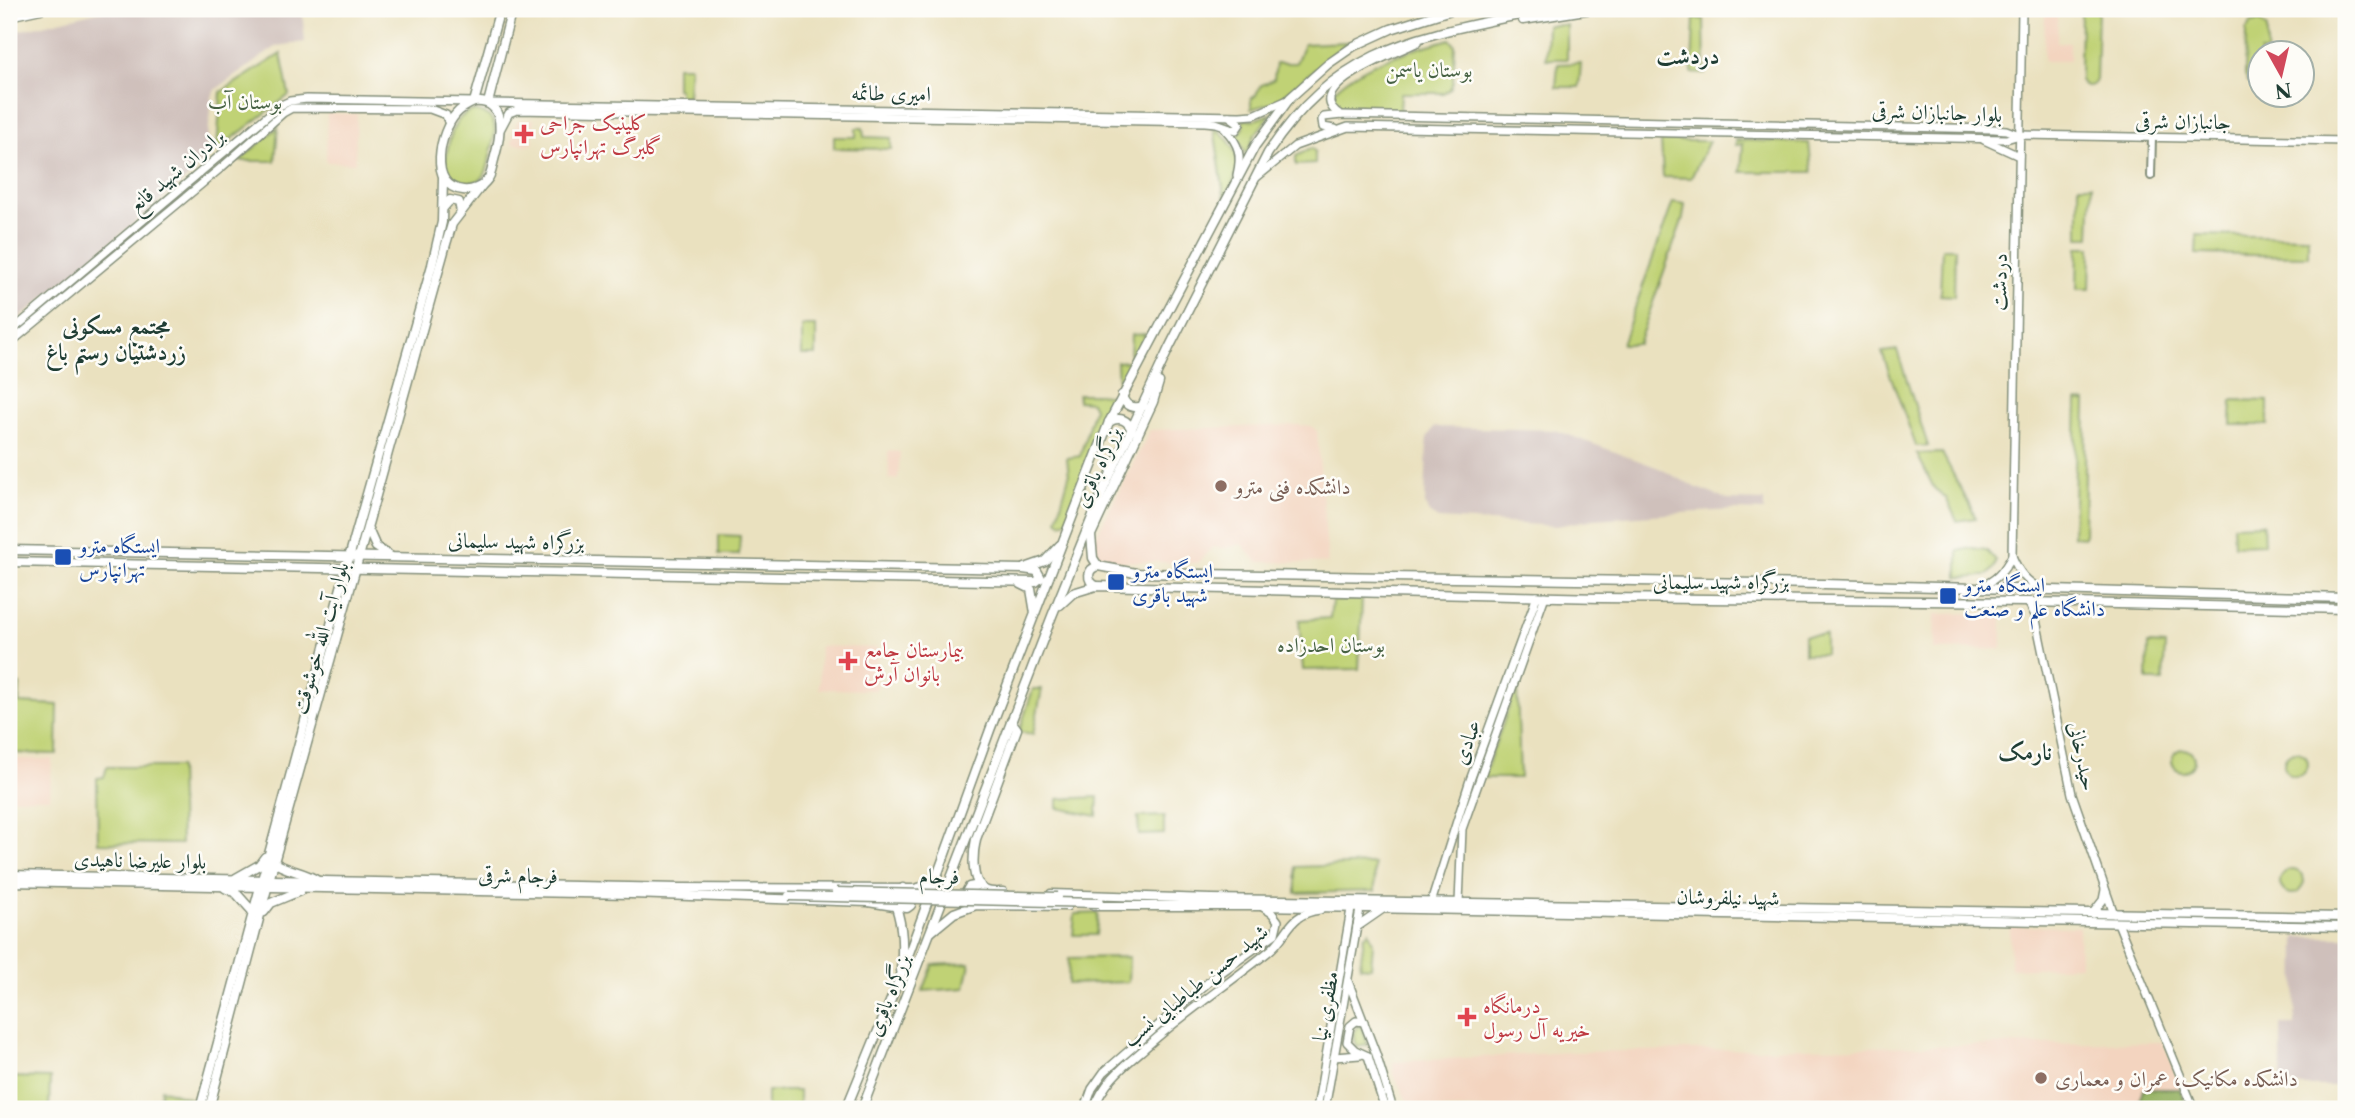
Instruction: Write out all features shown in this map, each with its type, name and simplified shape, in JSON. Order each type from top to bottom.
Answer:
[{"type":"main road","points":[[9,16],[41,9]]},
{"type":"main road","points":[[474,103],[500,9]]},
{"type":"main road","points":[[488,103],[512,9]]},
{"type":"main road","name":"بزرگراه باقری","points":[[846,1109],[901,975],[990,730],[1109,422],[1264,131],[1290,98],[1328,64],[1354,46],[1391,29],[1454,9]]},
{"type":"main road","name":"بزرگراه باقری","points":[[862,1109],[1104,488],[1165,357],[1254,180],[1284,130],[1321,90],[1343,73],[1395,45],[1547,9]]},
{"type":"main road","points":[[1462,28],[1493,26],[1592,9]]},
{"type":"main road","name":"دردشت","points":[[2011,556],[2022,9]]},
{"type":"main road","points":[[1342,115],[1336,112],[1332,105],[1331,97],[1335,87],[1377,60],[1433,34]]},
{"type":"main road","name":"امیری طائمه","points":[[509,113],[517,110],[1229,116],[1254,115],[1290,98]]},
{"type":"main road","name":"برادران شهید قانع","points":[[9,344],[50,303],[279,106],[290,101],[474,103]]},
{"type":"main road","points":[[488,103],[474,103],[460,110],[449,125],[439,162],[443,177],[458,189],[471,189],[483,184],[490,176],[501,128],[509,113],[501,112],[503,104]]},
{"type":"main road","points":[[488,103],[497,115],[501,128]]},
{"type":"main road","name":"امیری طائمه","points":[[488,103],[1205,122],[1222,126]]},
{"type":"main road","name":"برادران شهید قانع","points":[[9,333],[222,167],[292,108],[435,109],[446,116],[449,125]]},
{"type":"main road","points":[[1341,129],[1323,127],[1322,120],[1328,116],[1342,115]]},
{"type":"main road","name":"بلوار جانبازان شرقی","points":[[1342,115],[1994,129],[2020,135]]},
{"type":"main road","points":[[1222,126],[1234,131],[1239,128],[1237,120],[1229,116]]},
{"type":"main road","points":[[1222,126],[1234,138],[1239,149],[1240,162],[1234,187]]},
{"type":"main road","name":"بلوار جانبازان شرقی","points":[[1254,180],[1295,146],[1348,127],[2006,139],[2020,135]]},
{"type":"main road","name":"جانبازان شرقی","points":[[2020,135],[2346,141]]},
{"type":"main road","points":[[1980,138],[2019,156]]},
{"type":"main road","name":"بلوار آیت الله خوشوقت","points":[[209,1109],[258,913],[269,852],[432,265],[442,222],[443,177]]},
{"type":"main road","name":"بلوار آیت الله خوشوقت","points":[[265,883],[274,862],[358,569],[452,224],[483,184]]},
{"type":"main road","points":[[443,208],[450,200],[455,199],[459,202],[461,212]]},
{"type":"main road","points":[[1096,586],[1090,582],[1088,575],[1091,568],[1098,566],[1093,558],[1091,535],[1153,402],[1165,357]]},
{"type":"main road","points":[[1122,396],[1132,408],[1143,406]]},
{"type":"main road","points":[[1109,422],[1123,419],[1132,430]]},
{"type":"main road","points":[[368,527],[376,547],[393,556]]},
{"type":"main road","points":[[1023,569],[1045,561],[1065,538]]},
{"type":"main road","name":"بزرگراه شهید سلیمانی","points":[[9,550],[1023,569]]},
{"type":"main road","points":[[1978,588],[1992,582],[2004,570],[2011,556]]},
{"type":"main road","points":[[2011,556],[2018,572],[2042,591]]},
{"type":"main road","name":"بزرگراه شهید سلیمانی","points":[[9,562],[1014,582]]},
{"type":"main road","name":"بزرگراه شهید سلیمانی","points":[[1098,566],[1136,573],[1978,588],[2346,598]]},
{"type":"main road","points":[[321,568],[339,580],[342,588]]},
{"type":"main road","points":[[1014,582],[1036,582],[1041,578],[1038,571],[1023,569]]},
{"type":"main road","points":[[1601,598],[1605,596],[1607,588],[1603,581]]},
{"type":"main road","points":[[1630,581],[1626,588],[1630,598]]},
{"type":"main road","points":[[1014,582],[1031,589],[1035,615]]},
{"type":"main road","points":[[1052,616],[1073,593],[1096,586]]},
{"type":"main road","name":"بزرگراه شهید سلیمانی","points":[[1096,586],[1601,598],[2028,602],[2346,609]]},
{"type":"main road","name":"عبادی","points":[[1431,903],[1541,596]]},
{"type":"main road","name":"حیدرخانی","points":[[2028,602],[2035,615],[2077,812],[2116,918],[2194,1109]]},
{"type":"main road","points":[[976,905],[968,901],[965,894],[969,887],[980,885],[975,869],[975,843],[1017,729],[1012,721]]},
{"type":"main road","points":[[990,730],[996,737],[1006,736]]},
{"type":"main road","points":[[982,752],[992,752],[998,760]]},
{"type":"main road","name":"عبادی","points":[[1458,829],[1459,907]]},
{"type":"main road","points":[[232,879],[259,865],[269,852]]},
{"type":"main road","points":[[274,862],[278,866],[303,872],[318,881]]},
{"type":"main road","name":"بلوار علیرضا ناهیدی","points":[[9,875],[232,879],[265,883]]},
{"type":"main road","name":"فرجام شرقی","points":[[265,883],[318,881],[631,891],[767,899]]},
{"type":"main road","name":"بلوار علیرضا ناهیدی","points":[[9,882],[222,886],[265,883]]},
{"type":"main road","name":"فرجام شرقی","points":[[265,883],[310,888],[631,891],[767,888]]},
{"type":"main road","points":[[767,888],[921,888],[933,884]]},
{"type":"main road","name":"شهید نیلفروشان","points":[[980,885],[988,891],[1356,905],[1431,903],[1459,907],[2116,918],[2346,927]]},
{"type":"main road","points":[[222,886],[236,893],[258,913],[290,893],[310,888]]},
{"type":"main road","name":"فرجام","points":[[767,888],[790,894],[1099,901],[1109,905]]},
{"type":"main road","points":[[767,899],[868,902],[907,908],[913,901],[912,892],[902,888]]},
{"type":"main road","points":[[2092,914],[2103,900],[2105,889]]},
{"type":"main road","name":"فرجام","points":[[767,899],[790,894]]},
{"type":"main road","name":"فرجام","points":[[1099,901],[1110,895]]},
{"type":"main road","points":[[931,932],[954,913],[976,905],[1109,905]]},
{"type":"main road","name":"شهید نیلفروشان","points":[[1109,905],[1333,908],[1356,905],[1383,909],[1459,907],[2092,914],[2116,918]]},
{"type":"main road","name":"مظفری نیا","points":[[1325,1109],[1357,928],[1356,905]]},
{"type":"main road","name":"مظفری نیا","points":[[1317,1109],[1343,952],[1356,905]]},
{"type":"main road","name":"شهید حسن طباطبایی نسب","points":[[1085,1109],[1092,1089],[1104,1072],[1182,1004],[1270,939],[1277,930],[1276,917],[1260,906]]},
{"type":"main road","points":[[896,907],[903,943],[901,975]]},
{"type":"main road","name":"شهید حسن طباطبایی نسب","points":[[1094,1109],[1105,1085],[1123,1067],[1180,1018],[1275,947],[1295,919],[1310,911],[1333,908]]},
{"type":"main road","points":[[1357,928],[1383,909]]},
{"type":"main road","name":"بلوار آیت الله خوشوقت","points":[[200,1109],[258,913]]},
{"type":"main road","points":[[2242,915],[2242,925]]},
{"type":"main road","points":[[2116,918],[2242,915],[2346,917]]},
{"type":"main road","points":[[1343,952],[1350,951],[1352,954]]},
{"type":"main road","points":[[1239,961],[1244,961],[1247,968]]},
{"type":"main road","points":[[1348,979],[1393,1109]]},
{"type":"main road","points":[[1358,1005],[1347,1042],[1354,1050],[1368,1055]]},
{"type":"main road","points":[[1350,1027],[1356,1021],[1364,1022]]},
{"type":"main road","points":[[1334,1057],[1368,1055]]},
{"type":"main road","points":[[1368,1055],[1385,1109]]},
{"type":"street","points":[[2151,176],[2152,137]]},
{"type":"shaded area","points":[[109,9],[302,9],[305,42],[277,46],[215,90],[206,155],[196,171],[9,327],[9,33]]},
{"type":"shaded area","points":[[2045,13],[2058,13],[2057,42],[2070,43],[2070,61],[2044,61]]},
{"type":"shaded area","points":[[327,113],[357,114],[355,163],[326,162]]},
{"type":"shaded area","name":"کلینیک جراحی گلبرگ تهرانپارس","points":[[534,119],[533,145],[512,144],[517,121]]},
{"type":"shaded area","name":"دانشکده فنی مترو","points":[[1311,426],[1317,431],[1328,563],[1258,562],[1241,544],[1226,548],[1213,547],[1198,563],[1111,561],[1098,555],[1094,540],[1150,430]]},
{"type":"shaded area","points":[[1434,427],[1555,430],[1659,468],[1728,500],[1764,501],[1764,511],[1734,510],[1594,519],[1557,526],[1438,519],[1429,513],[1425,504],[1427,438]]},
{"type":"shaded area","points":[[888,451],[900,452],[898,479],[889,479]]},
{"type":"shaded area","points":[[2002,613],[2002,649],[1934,650],[1935,614]]},
{"type":"shaded area","name":"بیمارستان جامع بانوان آرش","points":[[820,646],[877,648],[876,690],[819,689]]},
{"type":"shaded area","points":[[9,759],[52,759],[50,798],[9,798]]},
{"type":"shaded area","points":[[2010,926],[2079,927],[2080,966],[2010,969]]},
{"type":"shaded area","points":[[2296,937],[2346,937],[2346,1086],[2281,1086],[2281,1025],[2295,1025]]},
{"type":"shaded area","points":[[2163,1042],[2189,1109],[1411,1109],[1393,1073],[1393,1062],[1573,1052]]},
{"type":"green space","points":[[1934,9],[1961,9],[1948,19],[1940,16]]},
{"type":"green space","points":[[2081,9],[2098,9],[2096,80],[2088,86],[2080,80]]},
{"type":"green space","points":[[1694,19],[1704,19],[1705,74],[1692,73]]},
{"type":"green space","points":[[2259,21],[2267,28],[2267,38],[2246,38],[2246,78],[2245,76],[2246,30],[2251,23]]},
{"type":"green space","points":[[1547,25],[1567,25],[1567,59],[1546,59]]},
{"type":"green space","name":"بوستان یاسمن","points":[[1450,39],[1455,45],[1450,89],[1443,93],[1401,93],[1400,112],[1344,111],[1334,106],[1332,93],[1357,73],[1387,58]]},
{"type":"green space","points":[[1348,42],[1276,102],[1251,109],[1251,99],[1260,86],[1274,79],[1276,63],[1296,63],[1304,44]]},
{"type":"green space","name":"بوستان آب","points":[[281,54],[289,95],[217,150],[221,92]]},
{"type":"green space","points":[[1581,63],[1579,87],[1556,87],[1558,64]]},
{"type":"green space","points":[[676,66],[690,66],[688,96],[679,96],[679,89],[676,88]]},
{"type":"green space","points":[[471,111],[487,115],[492,119],[495,130],[488,167],[483,176],[477,181],[464,184],[452,179],[444,165],[455,126]]},
{"type":"green space","points":[[1271,114],[1254,136],[1246,155],[1237,136],[1244,128],[1243,120]]},
{"type":"green space","points":[[278,127],[275,161],[239,161]]},
{"type":"green space","points":[[1214,127],[1231,144],[1237,161],[1237,170],[1225,202]]},
{"type":"green space","points":[[856,128],[863,128],[864,137],[891,138],[891,149],[834,148],[834,137],[856,137]]},
{"type":"green space","points":[[1736,140],[1809,143],[1812,172],[1741,172],[1743,144],[1736,145]]},
{"type":"green space","points":[[1661,141],[1709,141],[1691,178],[1663,177]]},
{"type":"green space","points":[[1312,148],[1315,152],[1315,164],[1296,165],[1296,156]]},
{"type":"green space","points":[[2079,185],[2092,185],[2090,237],[2079,237]]},
{"type":"green space","points":[[1673,202],[1685,204],[1683,218],[1638,344],[1622,344]]},
{"type":"green space","points":[[2197,235],[2308,237],[2308,256],[2196,254]]},
{"type":"green space","points":[[2078,247],[2091,247],[2090,289],[2077,289]]},
{"type":"green space","points":[[1942,248],[1955,248],[1954,296],[1940,295]]},
{"type":"green space","points":[[802,326],[816,326],[816,355],[802,355]]},
{"type":"green space","points":[[1146,334],[1118,385],[1117,362],[1130,361],[1131,335]]},
{"type":"green space","points":[[1897,350],[1928,446],[1916,446],[1882,352]]},
{"type":"green space","points":[[1078,394],[1114,396],[1101,417],[1067,521],[1061,523],[1057,519],[1069,476],[1067,458],[1080,456],[1094,408],[1091,402],[1078,401]]},
{"type":"green space","points":[[2232,400],[2268,401],[2268,425],[2231,425]]},
{"type":"green space","points":[[2077,401],[2086,402],[2084,537],[2073,536]]},
{"type":"green space","points":[[1942,453],[1976,518],[1957,521],[1946,498],[1934,488],[1917,454]]},
{"type":"green space","points":[[2263,524],[2264,544],[2234,545],[2233,525]]},
{"type":"green space","points":[[719,535],[740,536],[739,555],[719,555]]},
{"type":"green space","points":[[1972,548],[1986,550],[1996,561],[1994,567],[1982,576],[1958,577],[1958,551]]},
{"type":"green space","name":"بوستان احدزاده","points":[[1362,599],[1359,669],[1303,670],[1299,620],[1330,618],[1332,601]]},
{"type":"green space","points":[[1804,635],[1825,635],[1825,654],[1804,654]]},
{"type":"green space","points":[[2148,644],[2165,645],[2163,681],[2147,681]]},
{"type":"green space","points":[[9,684],[20,685],[19,703],[58,705],[57,754],[9,753]]},
{"type":"green space","points":[[1517,685],[1520,778],[1483,778]]},
{"type":"green space","points":[[1033,689],[1042,689],[1033,734],[1019,732]]},
{"type":"green space","points":[[2183,749],[2193,756],[2194,760],[2187,770],[2183,771],[2173,764],[2172,760],[2179,750]]},
{"type":"green space","points":[[2296,752],[2304,756],[2308,764],[2304,772],[2296,776],[2288,772],[2284,764],[2288,756]]},
{"type":"green space","points":[[107,767],[179,767],[181,844],[98,843],[97,778],[104,777]]},
{"type":"green space","points":[[1098,797],[1097,816],[1058,808],[1058,799]]},
{"type":"green space","points":[[1164,816],[1164,834],[1139,835],[1138,817]]},
{"type":"green space","points":[[1374,864],[1375,891],[1296,893],[1296,867]]},
{"type":"green space","points":[[2292,870],[2301,873],[2304,882],[2301,891],[2292,894],[2283,891],[2280,882],[2283,873]]},
{"type":"green space","points":[[1098,913],[1096,935],[1073,935],[1075,914]]},
{"type":"green space","points":[[1369,931],[1373,943],[1371,967],[1360,966],[1364,937]]},
{"type":"green space","points":[[1129,957],[1128,982],[1068,984],[1069,958]]},
{"type":"green space","points":[[970,963],[965,988],[923,991],[933,965]]},
{"type":"green space","points":[[1358,1026],[1362,1027],[1368,1045],[1357,1047],[1354,1036]]},
{"type":"green space","points":[[9,1077],[50,1078],[49,1109],[9,1109]]},
{"type":"green space","points":[[161,1089],[197,1101],[195,1109],[159,1109]]},
{"type":"green space","points":[[2143,1089],[2180,1089],[2188,1109],[2136,1109]]},
{"type":"green space","points":[[767,1091],[799,1091],[799,1109],[767,1109]]},
{"type":"place","name":"کلینیک جراحی گلبرگ تهرانپارس","points":[[524,134]]},
{"type":"place","name":"دانشکده فنی مترو","points":[[1221,486]]},
{"type":"place","name":"ایستگاه مترو تهرانپارس","points":[[63,557]]},
{"type":"place","name":"ایستگاه مترو شهید باقری","points":[[1116,582]]},
{"type":"place","name":"ایستگاه مترو دانشگاه علم و صنعت","points":[[1948,596]]},
{"type":"place","name":"بیمارستان جامع بانوان آرش","points":[[848,661]]},
{"type":"place","name":"درمانگاه خیریه آل رسول","points":[[1467,1017]]},
{"type":"place","name":"دانشکده مکانیک، عمران و معماری","points":[[2041,1078]]},
{"type":"district","name":"دردشت","points":[[1688,56]]},
{"type":"district","name":"مجتمع مسکونی زردشتیان رستم باغ","points":[[116,339]]},
{"type":"district","name":"نارمک","points":[[2025,752]]}]
